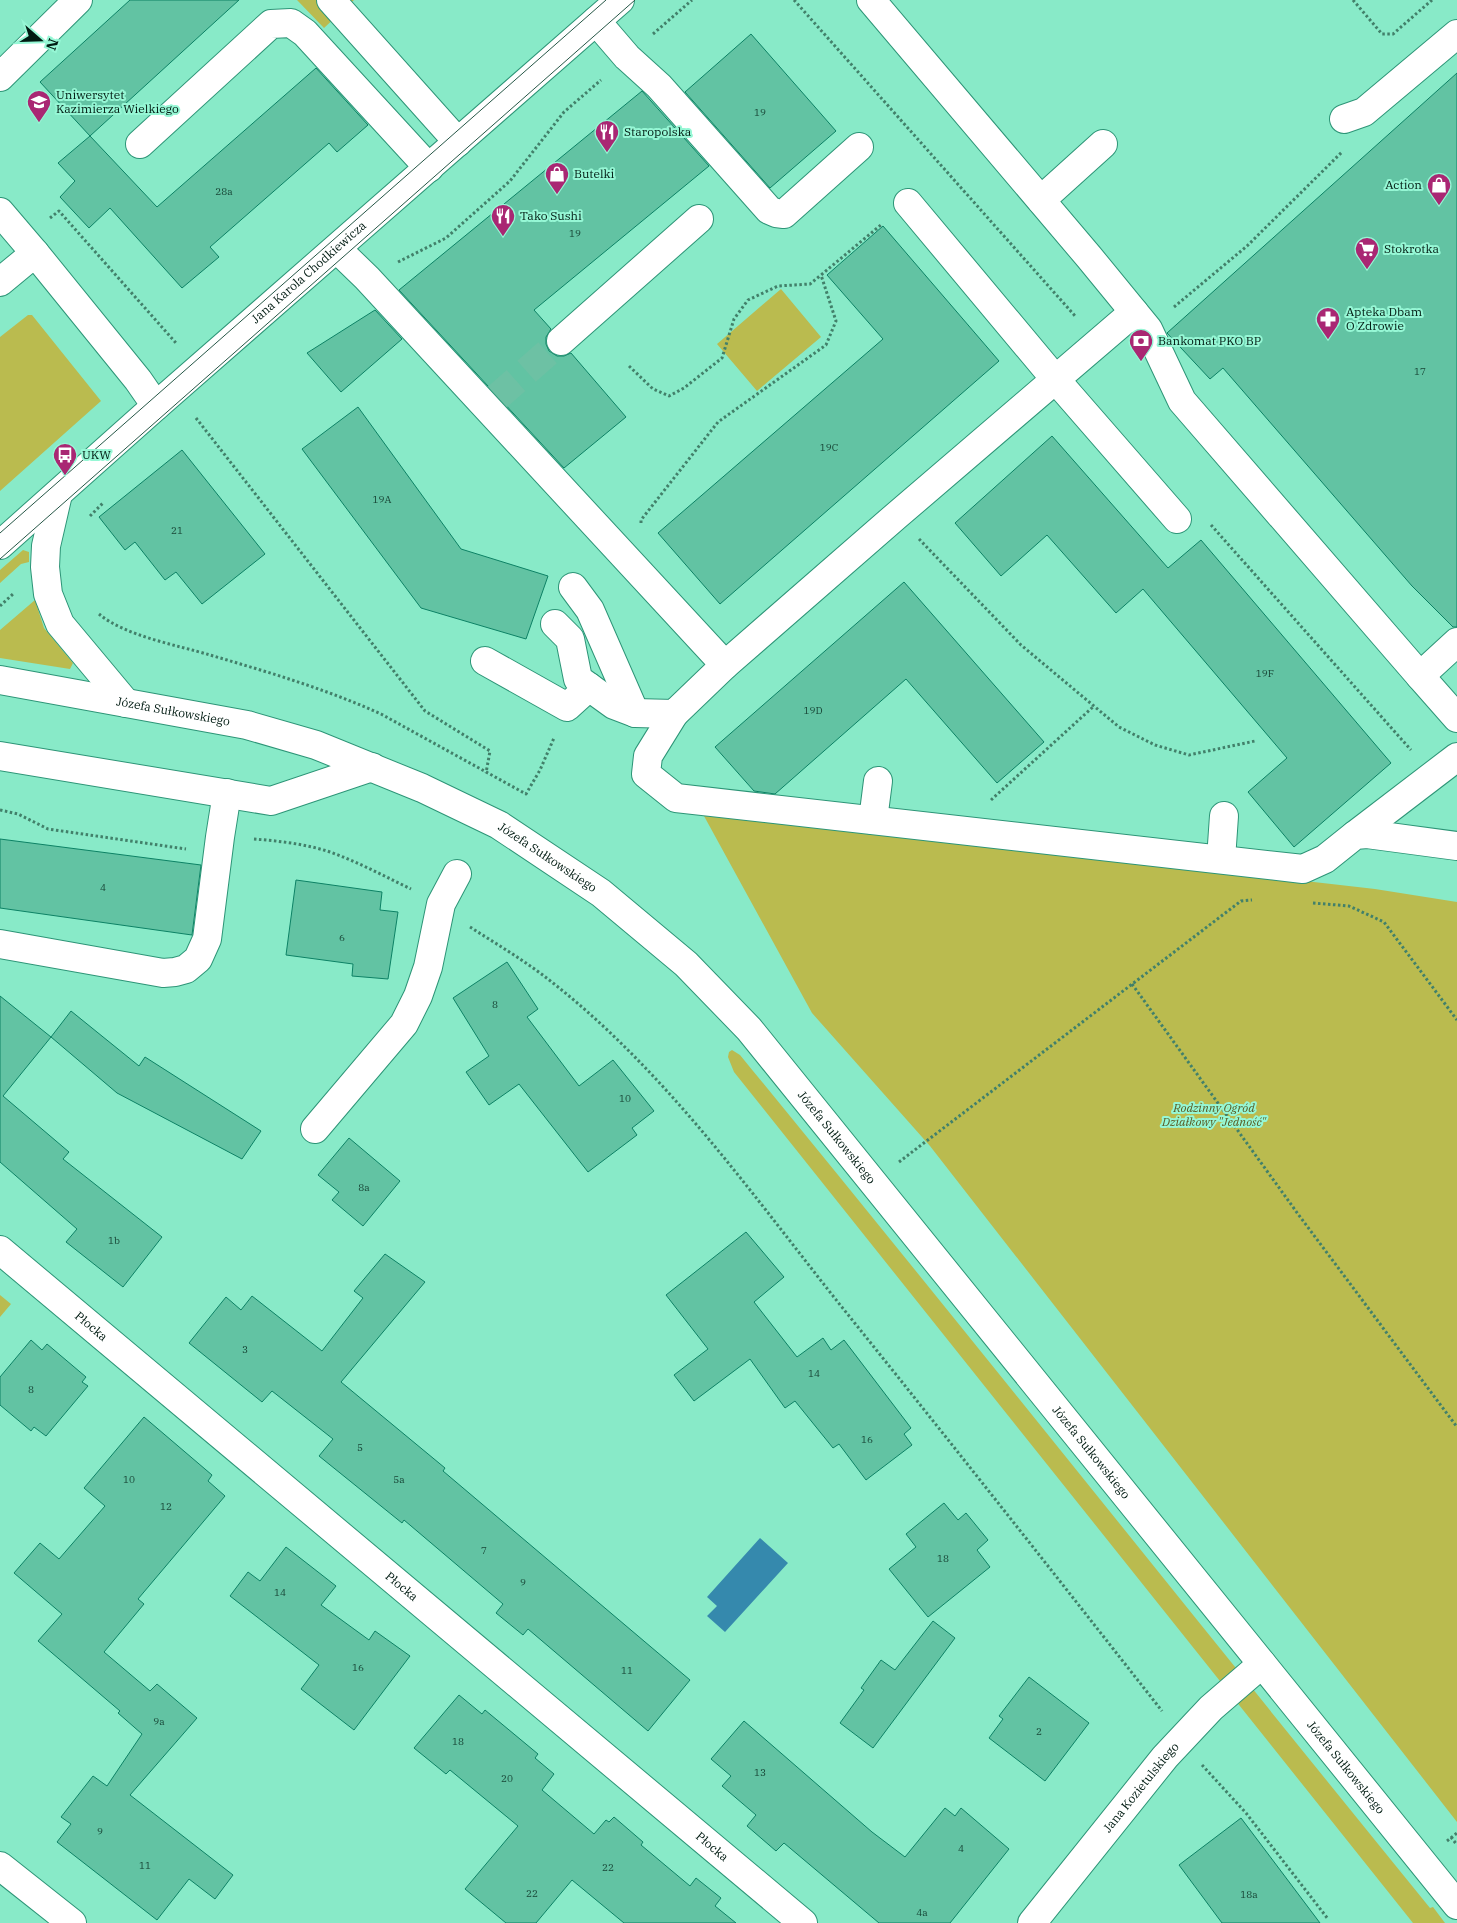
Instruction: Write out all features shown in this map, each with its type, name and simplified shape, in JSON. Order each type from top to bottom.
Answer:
[{"type":"street","points":[[0,77],[78,0]]},
{"type":"street","name":"Jana Karola Chodkiewicza","points":[[0,545],[620,0]]},
{"type":"street","points":[[872,0],[1141,321],[1182,401],[1457,718]]},
{"type":"street","points":[[332,1],[458,142]]},
{"type":"street","points":[[596,21],[627,57],[659,86],[769,210],[784,214],[859,147]]},
{"type":"street","points":[[140,144],[272,24],[291,23],[305,33],[429,168]]},
{"type":"street","points":[[1344,119],[1364,112],[1457,34]]},
{"type":"street","points":[[1041,200],[1103,144]]},
{"type":"street","points":[[908,203],[1056,380],[1177,519]]},
{"type":"street","points":[[0,214],[138,380],[156,406]]},
{"type":"street","points":[[561,341],[699,219]]},
{"type":"street","points":[[0,282],[29,247]]},
{"type":"street","points":[[337,249],[491,403],[725,665]]},
{"type":"street","points":[[1141,321],[1056,380],[725,665],[674,714],[648,756],[646,774],[676,798],[1304,869],[1326,859],[1457,758]]},
{"type":"street","points":[[58,494],[46,546],[45,567],[48,594],[60,624],[126,703]]},
{"type":"street","points":[[573,587],[590,610],[635,713]]},
{"type":"street","points":[[555,624],[570,639],[578,679],[614,705],[635,713],[674,714]]},
{"type":"street","points":[[1420,676],[1457,642]]},
{"type":"street","points":[[485,661],[567,707],[589,687]]},
{"type":"street","name":"Józefa Sułkowskiego","points":[[0,680],[247,725],[316,745],[372,767],[422,788],[499,825],[601,893],[686,964],[749,1029],[1457,1905]]},
{"type":"street","points":[[0,756],[227,792],[271,801],[372,767]]},
{"type":"street","points":[[873,820],[878,781]]},
{"type":"street","points":[[0,944],[163,973],[186,969],[198,959],[208,939],[227,792]]},
{"type":"street","points":[[1221,859],[1224,816]]},
{"type":"street","points":[[1355,835],[1367,834],[1457,846]]},
{"type":"street","points":[[315,1129],[404,1024],[418,996],[428,967],[441,904],[457,874]]},
{"type":"street","name":"Płocka","points":[[0,1250],[803,1923]]},
{"type":"street","name":"Jana Kozietulskiego","points":[[1032,1923],[1164,1757],[1211,1708],[1262,1664]]},
{"type":"street","points":[[0,1866],[72,1923]]},
{"type":"path","points":[[1353,0],[1382,34],[1393,34],[1432,0]]},
{"type":"path","points":[[629,366],[653,389],[669,396],[684,388],[722,358],[734,319],[748,300],[778,286],[810,284],[908,203]]},
{"type":"path","points":[[29,247],[59,210],[178,345]]},
{"type":"path","points":[[639,529],[641,520],[718,422],[826,345],[836,321],[821,275]]},
{"type":"path","points":[[196,418],[425,711],[490,751],[486,773]]},
{"type":"path","points":[[896,516],[1020,645],[1119,728],[1155,745],[1189,755],[1255,741]]},
{"type":"path","points":[[1177,519],[1208,522],[1433,775]]},
{"type":"path","points":[[97,612],[122,629],[256,669],[357,703],[381,714],[526,794],[540,770],[567,707]]},
{"type":"path","points":[[958,830],[1094,706]]},
{"type":"path","points":[[0,810],[18,814],[48,829],[192,850],[220,836],[265,840],[329,852],[359,864],[441,904],[457,919],[516,956],[553,983],[616,1039],[681,1106],[960,1453],[1163,1712],[1164,1719]]},
{"type":"path","points":[[873,1182],[1241,901],[1254,899]]},
{"type":"path","points":[[1310,902],[1348,906],[1384,922],[1457,1020]]},
{"type":"path","points":[[1132,984],[1298,1214],[1457,1427]]},
{"type":"path","points":[[1198,1761],[1246,1813],[1328,1919]]},
{"type":"path","points":[[1451,1837],[1457,1845]]},
{"type":"green space","points":[[297,0],[354,0],[324,28]]},
{"type":"green space","points":[[781,289],[821,337],[757,391],[717,344]]},
{"type":"green space","points":[[28,315],[32,315],[101,401],[0,491],[0,337]]},
{"type":"green space","points":[[23,550],[29,552],[29,562],[21,564],[0,583],[0,570]]},
{"type":"green space","points":[[35,600],[44,628],[73,663],[70,669],[0,658],[0,630]]},
{"type":"green space","name":"Rodzinny Ogród Działkowy \"Jedność\"","points":[[704,816],[904,835],[1375,889],[1457,902],[1457,1822],[930,1146],[812,1013]]},
{"type":"green space","points":[[732,1050],[740,1055],[827,1161],[1430,1908],[1433,1907],[1445,1923],[1413,1923],[734,1072],[728,1057],[729,1052]]},
{"type":"green space","points":[[0,1295],[11,1304],[0,1317]]},
{"type":"water","points":[[760,1538],[788,1563],[725,1632],[707,1616],[717,1606],[707,1597]]},
{"type":"building","points":[[130,0],[239,0],[90,136],[40,82]]},
{"type":"building","points":[[751,34],[836,131],[770,188],[685,92]]},
{"type":"building","points":[[316,68],[368,125],[337,152],[329,143],[210,247],[219,257],[182,288],[110,208],[89,228],[60,197],[75,181],[58,163],[90,136],[157,207]]},
{"type":"building","points":[[1457,73],[1457,627],[1453,627],[1412,586],[1223,368],[1210,379],[1167,333]]},
{"type":"building","points":[[642,91],[709,166],[534,310],[551,329],[546,337],[549,351],[557,356],[571,353],[626,417],[564,468],[399,290]]},
{"type":"building","points":[[883,226],[999,361],[720,604],[658,533],[883,339],[827,275]]},
{"type":"building","points":[[375,310],[402,339],[341,392],[307,353]]},
{"type":"building","points":[[358,407],[461,549],[548,576],[526,639],[421,608],[302,449]]},
{"type":"building","points":[[1052,436],[1168,568],[1201,540],[1391,763],[1294,847],[1248,792],[1287,758],[1143,589],[1116,613],[1047,535],[1001,576],[955,523]]},
{"type":"building","points":[[182,450],[265,554],[202,604],[176,572],[165,580],[135,542],[125,550],[99,517]]},
{"type":"building","points":[[904,582],[1044,742],[997,783],[906,679],[775,794],[754,791],[715,747]]},
{"type":"building","points":[[0,839],[201,865],[192,935],[0,908]]},
{"type":"building","points":[[296,880],[382,892],[380,910],[398,912],[388,979],[352,976],[353,964],[286,955]]},
{"type":"building","points":[[507,962],[538,1009],[527,1017],[579,1086],[613,1060],[654,1111],[632,1128],[637,1135],[588,1172],[519,1084],[489,1105],[466,1072],[489,1056],[453,998]]},
{"type":"building","points":[[0,996],[51,1037],[3,1096],[69,1152],[63,1159],[162,1237],[123,1287],[66,1242],[77,1229],[0,1162]]},
{"type":"building","points":[[71,1011],[139,1066],[145,1057],[261,1131],[242,1159],[117,1093],[51,1037]]},
{"type":"building","points":[[349,1138],[400,1181],[363,1226],[332,1200],[339,1192],[318,1175]]},
{"type":"building","points":[[746,1232],[784,1277],[754,1302],[797,1357],[823,1338],[831,1350],[844,1340],[911,1428],[904,1434],[912,1445],[866,1480],[839,1444],[833,1448],[795,1401],[785,1408],[750,1359],[694,1401],[674,1375],[708,1349],[666,1295]]},
{"type":"building","points":[[385,1254],[425,1282],[341,1382],[445,1468],[443,1471],[690,1680],[648,1731],[528,1629],[523,1635],[496,1613],[503,1604],[404,1520],[402,1523],[319,1456],[333,1439],[272,1391],[262,1402],[189,1343],[226,1297],[241,1310],[252,1296],[322,1351],[363,1298],[354,1291]]},
{"type":"building","points":[[31,1340],[42,1350],[47,1344],[86,1377],[82,1382],[88,1386],[46,1436],[34,1427],[31,1431],[0,1405],[0,1377]]},
{"type":"building","points":[[144,1417],[212,1475],[208,1481],[225,1496],[138,1599],[144,1604],[104,1652],[150,1691],[157,1684],[197,1718],[130,1795],[233,1875],[215,1899],[189,1879],[157,1920],[57,1842],[71,1824],[61,1817],[93,1776],[107,1786],[142,1734],[118,1713],[120,1711],[38,1641],[62,1614],[14,1573],[40,1543],[59,1559],[105,1506],[84,1488]]},
{"type":"building","points":[[944,1503],[958,1520],[966,1513],[988,1540],[977,1550],[990,1567],[928,1617],[889,1569],[916,1547],[906,1534]]},
{"type":"building","points":[[286,1547],[336,1586],[321,1605],[369,1640],[375,1631],[410,1656],[354,1730],[301,1689],[319,1665],[230,1596],[248,1572],[260,1581]]},
{"type":"building","points":[[933,1621],[955,1638],[873,1748],[840,1723],[864,1690],[861,1688],[881,1660],[895,1670]]},
{"type":"building","points":[[1029,1677],[1089,1723],[1045,1781],[989,1738],[1003,1719],[999,1716]]},
{"type":"building","points":[[459,1695],[482,1714],[485,1710],[538,1754],[535,1758],[554,1774],[542,1790],[594,1834],[606,1820],[609,1822],[614,1817],[643,1842],[641,1845],[690,1886],[696,1878],[721,1898],[715,1906],[736,1923],[624,1923],[572,1880],[536,1923],[506,1923],[465,1889],[518,1826],[450,1770],[446,1774],[414,1748]]},
{"type":"building","points":[[744,1721],[872,1832],[905,1857],[945,1808],[955,1816],[961,1808],[1009,1849],[950,1923],[879,1923],[784,1843],[776,1851],[747,1826],[756,1815],[722,1786],[731,1776],[711,1759]]},
{"type":"building","points":[[1241,1818],[1320,1923],[1222,1923],[1179,1865]]},
{"type":"tunnel","points":[[495,399],[561,341]]},
{"type":"tram line","points":[[0,533],[606,0]]},
{"type":"tram line","points":[[0,559],[635,0]]},
{"type":"place","name":"Uniwersytet Kazimierza Wielkiego","points":[[39,123]]},
{"type":"place","name":"Staropolska","points":[[607,153]]},
{"type":"place","name":"Butelki","points":[[557,195]]},
{"type":"place","name":"Action","points":[[1439,206]]},
{"type":"place","name":"Tako Sushi","points":[[503,237]]},
{"type":"place","name":"Stokrotka","points":[[1367,270]]},
{"type":"place","name":"Apteka Dbam O Zdrowie","points":[[1328,340]]},
{"type":"place","name":"Bankomat PKO BP","points":[[1141,362]]},
{"type":"place","name":"UKW","points":[[65,476]]}]
